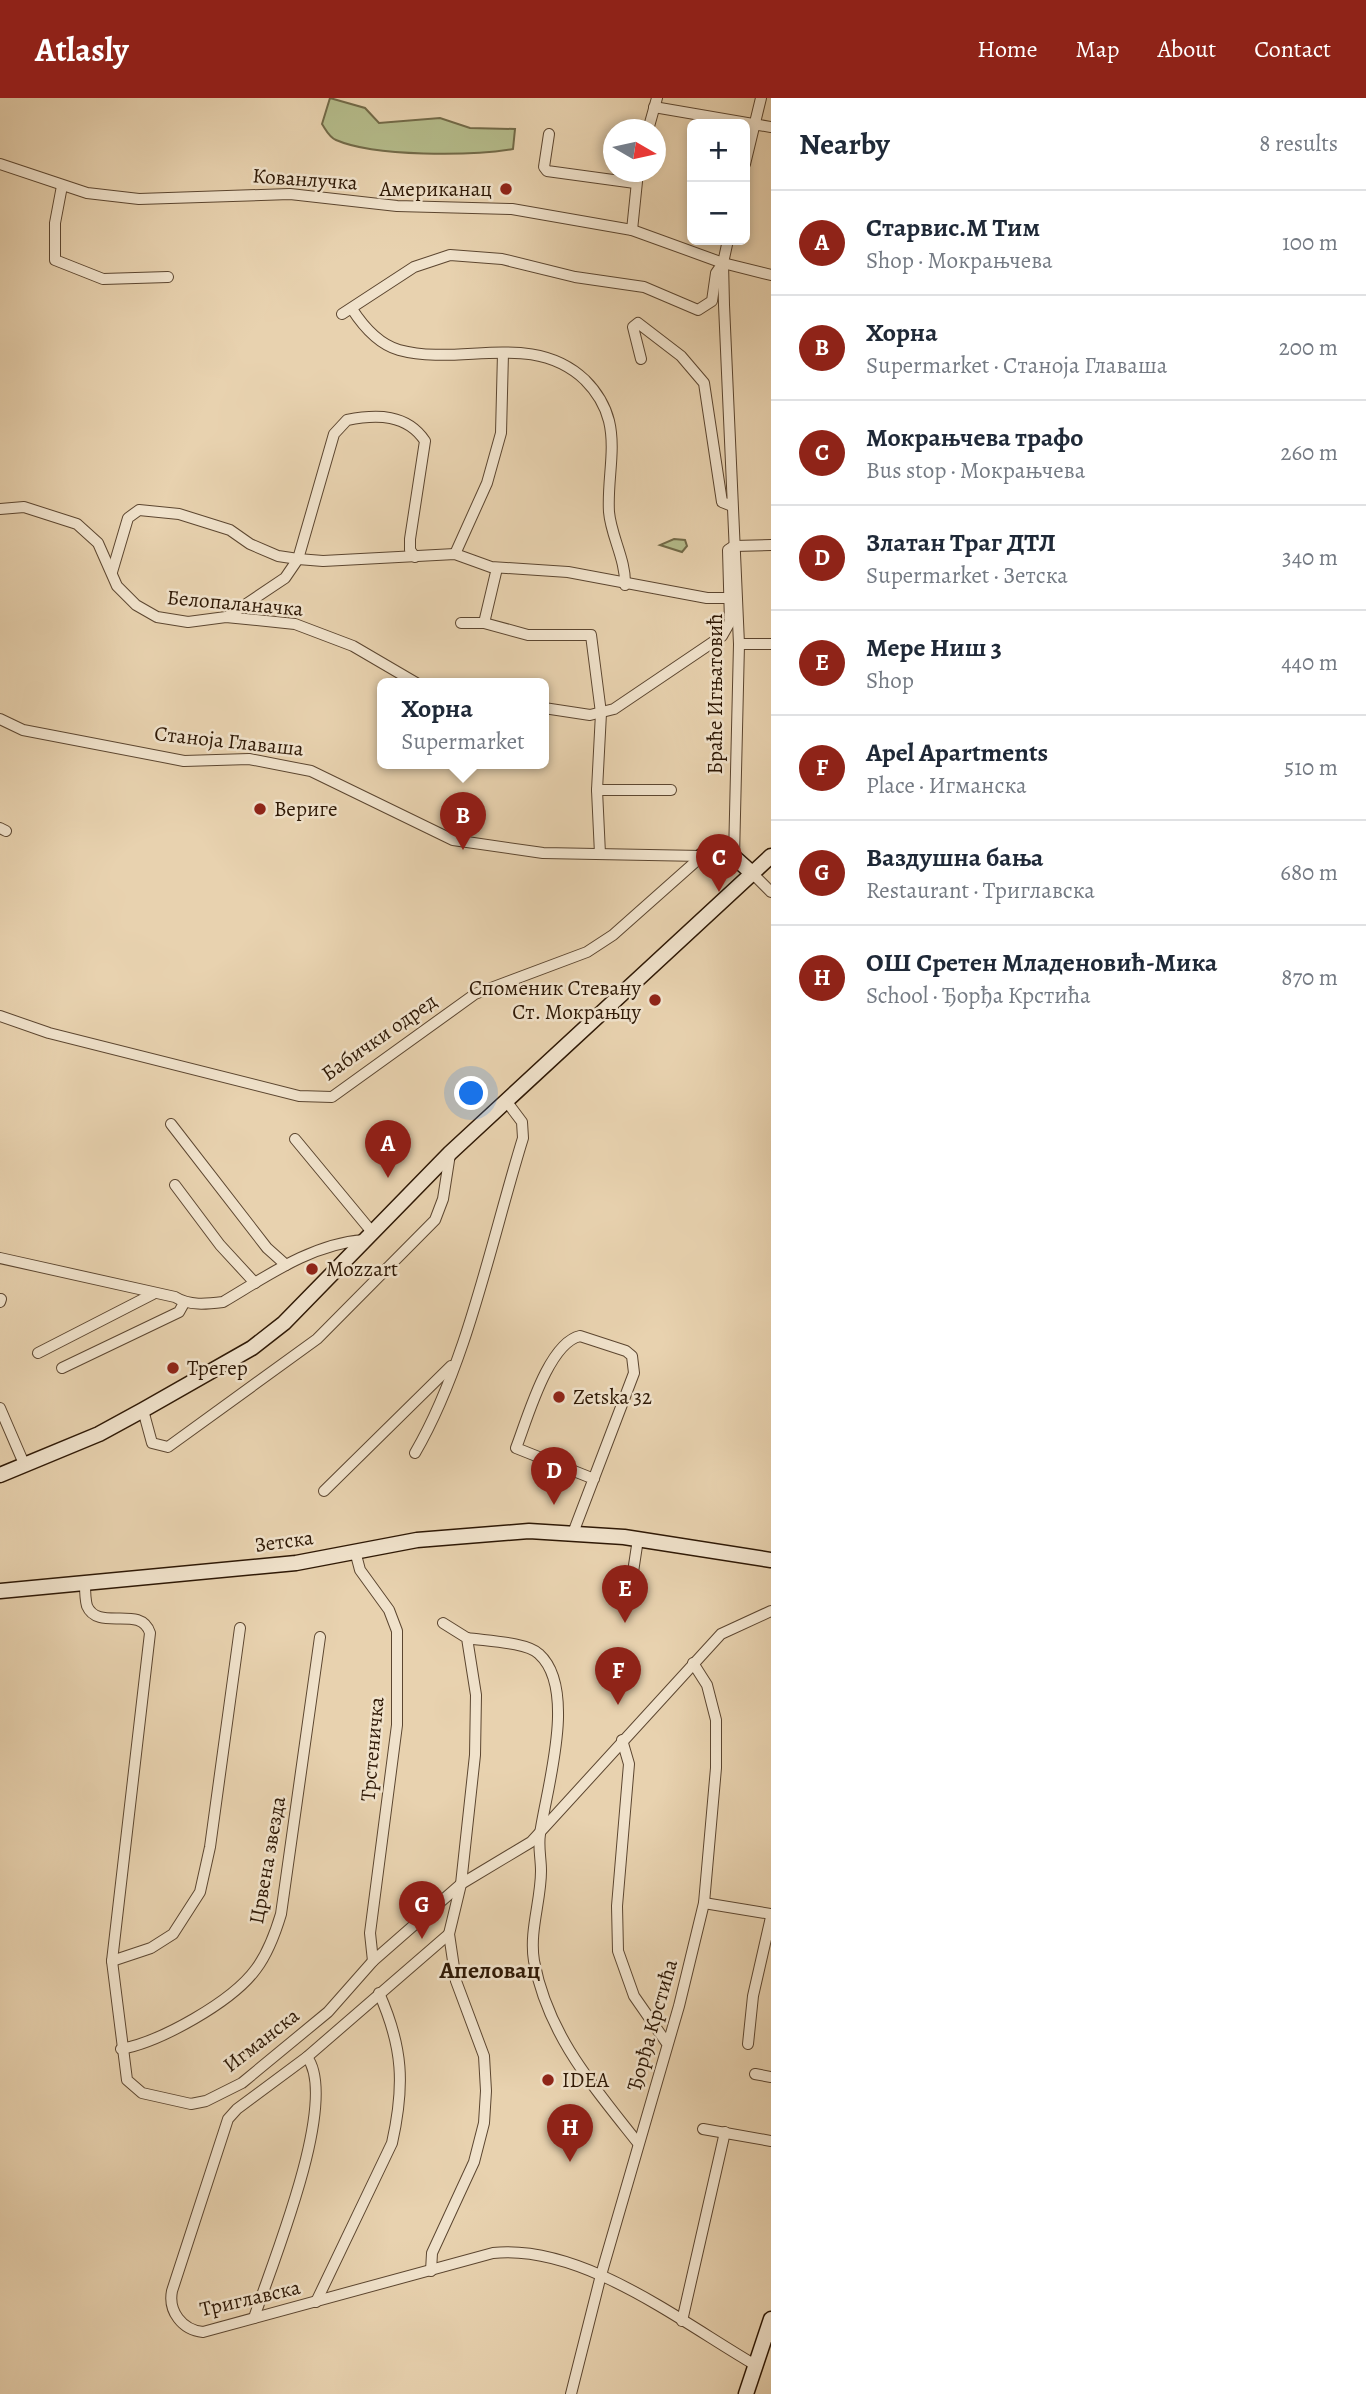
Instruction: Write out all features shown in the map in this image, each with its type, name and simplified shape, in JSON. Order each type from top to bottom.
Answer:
[{"type":"street","points":[[750,141],[761,98]]},
{"type":"street","points":[[651,119],[656,102],[771,127]]},
{"type":"street","points":[[548,134],[547,171],[635,183],[632,230]]},
{"type":"street","name":"Кованлучка","points":[[0,164],[87,193],[139,199],[290,194],[397,206],[492,206],[632,230],[723,262],[771,275]]},
{"type":"street","points":[[62,186],[55,223],[55,260],[103,279],[168,277]]},
{"type":"street","name":"Браће Игњатовић","points":[[727,245],[723,262],[739,644],[734,857]]},
{"type":"street","points":[[625,585],[609,515],[610,422],[598,395],[575,370],[559,362],[522,352],[427,354],[399,350],[380,340],[347,311],[414,267],[450,255],[502,259],[575,277],[644,287],[694,310],[702,310],[712,301],[716,273],[723,262]]},
{"type":"street","name":"Браће Игњатовић","points":[[641,359],[632,327],[638,323],[681,356],[704,383],[722,502],[732,506]]},
{"type":"street","points":[[455,554],[479,503],[499,445],[503,353]]},
{"type":"street","points":[[226,617],[285,578],[298,559],[334,434],[347,420],[383,417],[412,424],[425,441],[410,539],[410,550],[415,557]]},
{"type":"street","name":"Белопаланачка","points":[[0,509],[24,507],[77,524],[98,542],[117,586],[136,605],[157,617],[188,622],[226,617],[295,624],[353,646],[408,678]]},
{"type":"street","points":[[112,572],[128,518],[139,510],[179,514],[207,521],[278,556],[298,559],[455,554],[497,568],[562,572],[707,598],[728,598]]},
{"type":"street","points":[[549,709],[579,715],[601,713],[627,702],[724,634],[730,622],[727,554],[734,546],[771,545]]},
{"type":"street","points":[[484,624],[497,568]]},
{"type":"street","points":[[461,623],[484,624],[528,635],[591,635],[601,713],[597,790],[600,855]]},
{"type":"street","points":[[739,644],[771,644]]},
{"type":"street","name":"Станоја Главаша","points":[[0,719],[23,730],[184,761],[249,759],[311,771],[453,840],[543,853],[734,857]]},
{"type":"street","points":[[597,790],[671,790]]},
{"type":"street","name":"Бабички одред","points":[[0,1016],[49,1033],[299,1096],[332,1097],[475,994],[587,952],[702,856]]},
{"type":"street","points":[[0,1475],[25,1466],[143,1410],[251,1348],[284,1323],[450,1153],[771,856]]},
{"type":"street","points":[[734,857],[771,892]]},
{"type":"street","points":[[415,1453],[438,1409],[454,1363],[523,1138],[522,1122],[507,1102]]},
{"type":"street","points":[[171,1124],[267,1248],[286,1265]]},
{"type":"street","points":[[295,1139],[368,1236]]},
{"type":"street","points":[[143,1410],[152,1443],[168,1447],[317,1339],[435,1220],[443,1199],[450,1153]]},
{"type":"street","points":[[175,1185],[220,1245],[255,1283]]},
{"type":"street","points":[[0,1258],[175,1297],[184,1303],[223,1302],[286,1265],[338,1242],[368,1236]]},
{"type":"street","points":[[38,1353],[153,1293]]},
{"type":"street","points":[[62,1368],[179,1312],[184,1303]]},
{"type":"street","points":[[573,1533],[594,1479],[634,1373],[634,1364],[626,1351],[580,1336],[566,1344],[548,1368],[516,1448],[594,1479]]},
{"type":"street","points":[[324,1491],[454,1363]]},
{"type":"street","points":[[0,1408],[25,1466]]},
{"type":"street","name":"Зетска","points":[[0,1591],[296,1563],[355,1551],[490,1533],[573,1533],[638,1539],[771,1560]]},
{"type":"street","points":[[628,1605],[638,1539]]},
{"type":"street","name":"Трстеничка","points":[[355,1551],[360,1570],[389,1609],[397,1631],[397,1725],[370,1933],[373,1961]]},
{"type":"street","name":"Игманска","points":[[85,1583],[87,1604],[93,1613],[103,1617],[138,1620],[150,1633],[112,1961],[124,2070],[134,2088],[150,2096],[191,2104],[206,2101],[242,2083],[328,2012],[373,1961],[461,1884],[515,1854],[541,1830],[721,1634],[743,1621],[771,1611]]},
{"type":"street","points":[[443,1623],[467,1638],[527,1647],[539,1654],[547,1665],[554,1687],[558,1731],[548,1807],[541,1830],[541,1872],[533,1958],[557,2032],[572,2059],[638,2143]]},
{"type":"street","points":[[112,1961],[151,1948],[173,1934],[200,1892],[210,1847],[240,1628]]},
{"type":"street","name":"Црвена звезда","points":[[121,2049],[161,2038],[201,2014],[241,1986],[265,1954],[281,1914],[320,1637]]},
{"type":"street","points":[[431,2271],[432,2253],[474,2162],[484,2123],[486,2091],[484,2056],[456,1980],[449,1934],[461,1884],[475,1755],[476,1695],[467,1638]]},
{"type":"street","name":"Ђорђа Крстића","points":[[571,2394],[601,2274],[666,2042],[679,2006],[704,1903],[716,1768],[716,1720],[707,1685],[693,1663]]},
{"type":"street","points":[[622,1740],[629,1763],[617,1906],[618,1951],[634,1996],[666,2042]]},
{"type":"street","points":[[704,1903],[771,1915],[753,1996],[748,2044]]},
{"type":"street","name":"Триглавска","points":[[449,1934],[307,2057],[237,2109],[229,2119],[172,2291],[174,2313],[194,2330],[203,2332],[493,2253],[515,2251],[558,2258],[601,2274],[757,2366]]},
{"type":"street","points":[[316,2302],[392,2144],[398,2118],[401,2055],[391,2019],[379,1993]]},
{"type":"street","points":[[254,2318],[312,2141],[317,2083],[307,2057]]},
{"type":"street","points":[[755,2074],[771,2077]]},
{"type":"street","points":[[703,2129],[771,2141]]},
{"type":"street","points":[[682,2321],[725,2132]]},
{"type":"street","points":[[746,2394],[771,2319]]},
{"type":"green space","points":[[330,98],[365,108],[379,123],[440,118],[470,128],[515,129],[513,149],[423,154],[353,146],[334,139],[322,124]]},
{"type":"green space","points":[[674,539],[685,540],[687,546],[682,552],[660,545]]},
{"type":"place","name":"Американац","points":[[506,189]]},
{"type":"place","name":"Вериге","points":[[260,809]]},
{"type":"place","name":"Хорна","points":[[463,850]]},
{"type":"place","name":"Мокрањчева трафо","points":[[719,892]]},
{"type":"place","name":"Споменик Стевану Ст. Мокрањцу","points":[[655,1000]]},
{"type":"place","name":"Старвис.М Тим","points":[[388,1178]]},
{"type":"place","name":"Mozzart","points":[[312,1269]]},
{"type":"place","name":"Трегер","points":[[173,1368]]},
{"type":"place","name":"Zetska 32","points":[[559,1397]]},
{"type":"place","name":"Златан Траг ДТЛ","points":[[554,1505]]},
{"type":"place","name":"Мере Ниш 3","points":[[625,1623]]},
{"type":"place","name":"Apel Apartments","points":[[618,1705]]},
{"type":"place","name":"Ваздушна бања","points":[[422,1939]]},
{"type":"place","name":"IDEA","points":[[548,2080]]},
{"type":"place","name":"ОШ Сретен Младеновић-Мика","points":[[570,2162]]},
{"type":"district","name":"Апеловац","points":[[490,1970]]}]
